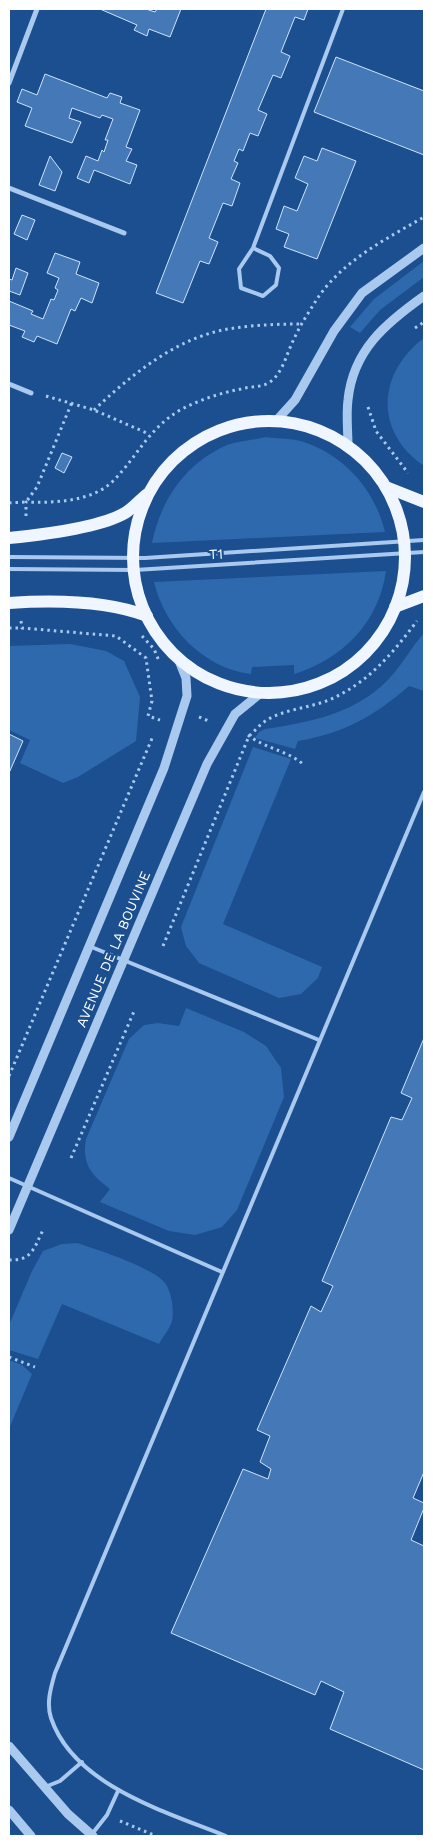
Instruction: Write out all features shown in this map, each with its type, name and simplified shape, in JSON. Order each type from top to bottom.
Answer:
[{"type":"main road","points":[[9,538],[46,535],[100,522],[125,513],[149,492],[168,466],[201,439],[235,425],[254,421],[276,421],[321,430],[348,446],[369,464],[386,487],[402,523],[406,547],[395,607],[390,619],[370,648],[334,676],[319,683],[293,690],[262,692],[219,683],[198,673],[178,658],[162,641],[146,616],[136,586],[134,564],[136,526],[149,492]]},
{"type":"main road","points":[[386,487],[424,502]]},
{"type":"main road","points":[[395,607],[424,596]]},
{"type":"main road","points":[[9,603],[96,604],[125,607],[146,616]]},
{"type":"street","points":[[9,83],[37,9]]},
{"type":"street","points":[[9,188],[124,233]]},
{"type":"street","points":[[276,421],[295,400],[334,330],[362,293],[424,248]]},
{"type":"street","points":[[348,446],[347,401],[352,380],[365,347],[379,332],[424,296]]},
{"type":"street","points":[[9,384],[31,393]]},
{"type":"street","name":"AVENUE DE LA BOUVINE","points":[[9,1137],[164,768],[187,696],[186,678],[178,658]]},
{"type":"street","name":"AVENUE DE LA BOUVINE","points":[[9,1230],[206,764],[235,714],[262,692]]},
{"type":"street","points":[[9,1746],[44,1787],[91,1836]]},
{"type":"street","points":[[9,1810],[31,1836]]},
{"type":"lane","points":[[253,248],[270,256],[279,268],[276,285],[263,296],[241,288],[239,269],[253,248],[343,9]]},
{"type":"lane","name":"T1","points":[[9,570],[406,547],[424,540]]},
{"type":"lane","name":"T1","points":[[9,557],[134,564],[406,547],[424,552]]},
{"type":"lane","points":[[226,1836],[118,1791],[98,1777],[69,1748],[51,1717],[49,1695],[54,1673],[424,792]]},
{"type":"lane","points":[[89,946],[319,1040]]},
{"type":"lane","points":[[9,1178],[222,1272]]},
{"type":"lane","points":[[44,1787],[60,1781],[82,1762]]},
{"type":"lane","points":[[91,1836],[107,1814],[118,1791]]},
{"type":"path","points":[[9,503],[57,503],[81,498],[112,483],[149,434],[180,411],[199,401],[242,388],[260,386],[271,381],[279,371],[302,324],[318,298],[338,275],[371,247],[424,217]]},
{"type":"path","points":[[94,410],[120,385],[148,365],[185,343],[226,329],[302,324]]},
{"type":"path","points":[[31,393],[72,402],[149,434]]},
{"type":"path","points":[[368,399],[368,408],[376,432],[408,473],[416,477]]},
{"type":"path","points":[[26,516],[26,502],[37,487],[72,402]]},
{"type":"path","points":[[20,616],[22,628]]},
{"type":"path","points":[[163,946],[249,736],[266,721],[328,700],[352,689],[370,676],[398,647],[420,617]]},
{"type":"path","points":[[9,628],[116,636],[146,658],[152,701],[148,716],[164,722]]},
{"type":"path","points":[[139,632],[154,649],[161,666]]},
{"type":"path","points":[[9,1076],[134,785],[165,704],[249,736],[254,742],[291,754],[303,764]]},
{"type":"path","points":[[71,1158],[135,1009]]},
{"type":"path","points":[[9,1260],[21,1260],[32,1252],[43,1230]]},
{"type":"path","points":[[9,1357],[35,1367]]},
{"type":"shaded area","points":[[424,261],[424,277],[380,310],[360,333],[350,327],[374,299]]},
{"type":"shaded area","points":[[424,338],[424,466],[408,452],[396,437],[390,420],[388,402],[390,385],[397,368],[408,352]]},
{"type":"shaded area","points":[[266,437],[304,442],[333,456],[356,476],[366,489],[374,502],[385,532],[152,543],[156,527],[169,497],[188,472],[212,453],[227,445]]},
{"type":"shaded area","points":[[386,571],[376,606],[356,636],[328,659],[294,674],[294,665],[252,667],[251,674],[233,670],[202,654],[188,643],[167,615],[159,599],[154,582]]},
{"type":"shaded area","points":[[424,633],[424,691],[409,686],[384,706],[358,722],[315,738],[298,741],[295,749],[255,738],[259,732],[265,729],[301,723],[336,713],[367,697],[394,673]]},
{"type":"shaded area","points":[[70,644],[106,651],[124,661],[140,697],[136,741],[78,777],[63,783],[20,763],[30,740],[9,730],[9,646]]},
{"type":"shaded area","points":[[253,747],[291,759],[223,924],[322,967],[318,978],[301,994],[279,998],[199,963],[186,946],[181,927]]},
{"type":"shaded area","points":[[186,1008],[244,1032],[266,1046],[281,1068],[284,1097],[237,1210],[222,1227],[195,1235],[169,1231],[100,1202],[110,1189],[89,1168],[85,1155],[86,1139],[129,1039],[144,1025],[158,1023],[179,1026]]},
{"type":"shaded area","points":[[77,1243],[137,1265],[165,1283],[171,1297],[173,1315],[171,1324],[159,1344],[62,1304],[38,1359],[9,1350],[9,1325],[32,1271],[43,1251],[62,1244]]},
{"type":"shaded area","points":[[9,1360],[22,1365],[32,1374],[9,1429]]},
{"type":"building","points":[[100,9],[146,9],[155,12],[157,9],[181,9],[170,37],[149,29],[147,36],[134,30],[137,25]]},
{"type":"building","points":[[266,9],[308,9],[304,20],[295,17],[281,52],[290,56],[281,78],[273,75],[258,110],[267,114],[258,136],[250,133],[243,151],[239,149],[234,161],[238,163],[231,179],[240,183],[232,206],[223,203],[209,238],[218,242],[209,264],[200,261],[183,303],[156,293]]},
{"type":"building","points":[[336,57],[424,91],[424,155],[314,112]]},
{"type":"building","points":[[45,74],[107,98],[110,93],[122,97],[120,103],[140,110],[126,147],[132,149],[126,161],[137,165],[130,184],[94,170],[89,183],[77,178],[86,156],[98,161],[102,150],[104,152],[108,140],[105,140],[113,119],[102,115],[100,118],[72,108],[69,118],[81,122],[72,143],[25,126],[32,108],[17,102],[22,89],[37,95]]},
{"type":"building","points":[[322,148],[356,161],[317,259],[284,247],[289,234],[276,229],[284,206],[297,211],[308,184],[295,178],[304,156],[317,161]]},
{"type":"building","points":[[50,156],[62,172],[55,191],[39,185]]},
{"type":"building","points":[[22,215],[35,220],[27,240],[14,234]]},
{"type":"building","points":[[55,253],[80,262],[76,274],[99,283],[92,303],[81,298],[75,311],[71,309],[57,344],[37,336],[34,342],[22,337],[25,331],[9,325],[9,301],[33,311],[31,314],[43,319],[51,299],[54,300],[58,290],[55,288],[59,278],[47,273]]},
{"type":"building","points":[[16,268],[28,273],[20,295],[9,291],[9,279],[12,280]]},
{"type":"building","points":[[62,453],[72,457],[64,473],[55,468]]},
{"type":"building","points":[[9,734],[23,741],[9,773]]},
{"type":"building","points":[[424,1038],[424,1472],[413,1498],[424,1503],[424,1508],[411,1540],[424,1546],[424,1770],[330,1729],[344,1692],[321,1681],[315,1695],[171,1633],[243,1469],[268,1479],[271,1469],[260,1462],[270,1436],[257,1430],[311,1306],[321,1312],[333,1286],[322,1281],[391,1117],[402,1120],[412,1098],[401,1093]]}]
